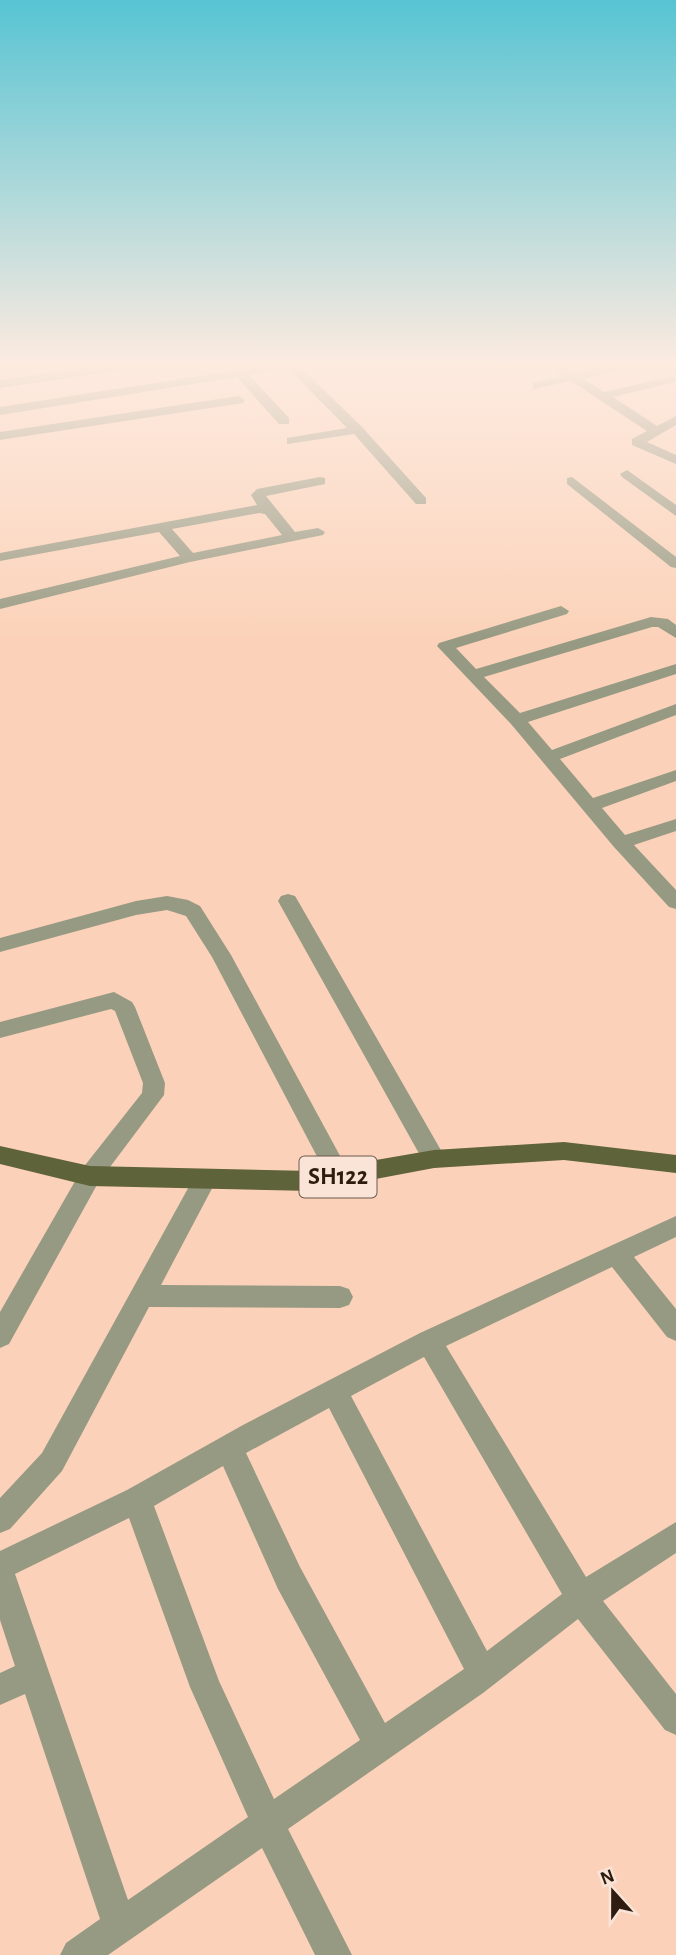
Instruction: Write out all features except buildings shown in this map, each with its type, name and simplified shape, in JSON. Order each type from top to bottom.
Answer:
[{"type":"main road","name":"SH122","points":[[0,1155],[90,1176],[312,1181],[433,1159],[564,1151],[676,1164]]},
{"type":"street","points":[[381,457],[421,502]]},
{"type":"street","points":[[627,474],[676,512]]},
{"type":"street","points":[[291,537],[265,509],[259,494],[320,481]]},
{"type":"street","points":[[572,481],[676,564]]},
{"type":"street","points":[[0,557],[265,509]]},
{"type":"street","points":[[161,526],[190,558]]},
{"type":"street","points":[[0,604],[190,558],[318,532]]},
{"type":"street","points":[[561,611],[446,645],[446,649],[517,720],[621,843],[676,902]]},
{"type":"street","points":[[473,675],[651,622],[666,624],[676,633]]},
{"type":"street","points":[[517,720],[676,669]]},
{"type":"street","points":[[550,757],[676,709]]},
{"type":"street","points":[[590,806],[676,775]]},
{"type":"street","points":[[621,843],[676,825]]},
{"type":"street","points":[[288,901],[433,1159]]},
{"type":"street","points":[[0,945],[136,908],[167,903],[181,905],[193,911],[221,956],[339,1176]]},
{"type":"street","points":[[0,1030],[114,1000],[124,1007],[154,1083],[153,1095],[90,1176],[0,1336]]},
{"type":"street","points":[[0,1519],[52,1462],[205,1179]]},
{"type":"street","points":[[0,1566],[137,1500],[429,1342],[676,1226]]},
{"type":"street","points":[[617,1255],[676,1329]]},
{"type":"street","points":[[141,1296],[340,1297]]},
{"type":"street","points":[[429,1342],[580,1598],[676,1719]]},
{"type":"street","points":[[335,1392],[483,1674]]},
{"type":"street","points":[[229,1448],[289,1578],[379,1744]]},
{"type":"street","points":[[137,1500],[206,1687],[267,1822],[334,1955]]},
{"type":"street","points":[[78,1955],[483,1674],[580,1598],[676,1536]]},
{"type":"street","points":[[0,1575],[120,1928]]},
{"type":"street","points":[[0,1689],[33,1674]]}]
